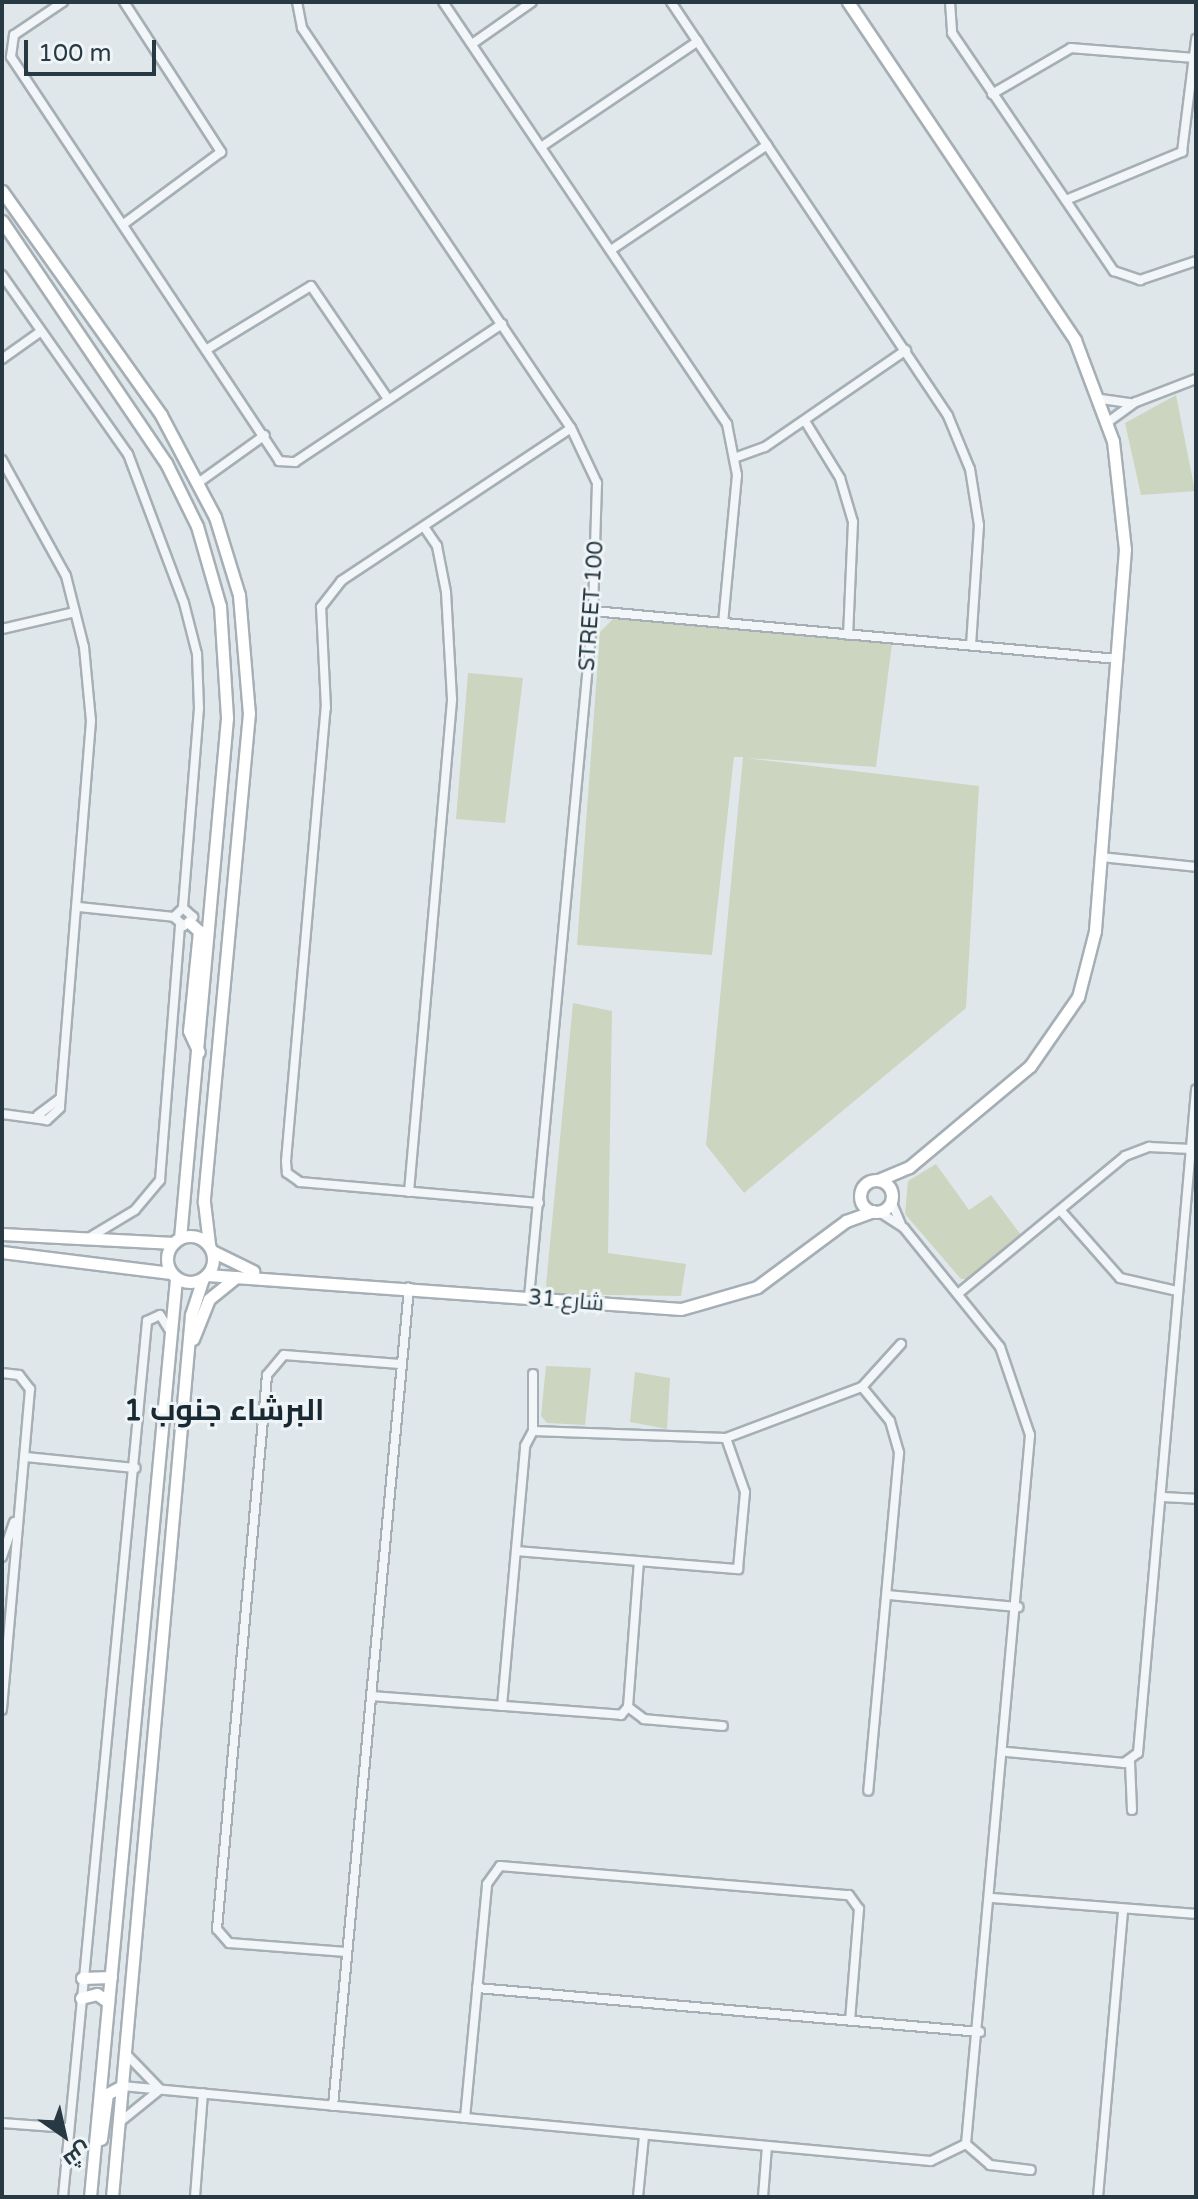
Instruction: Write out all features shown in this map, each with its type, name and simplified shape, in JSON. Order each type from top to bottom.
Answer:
[{"type":"main road","points":[[848,2],[1056,309],[1101,399],[1108,422],[1125,549],[1089,966],[1063,1026],[1030,1066],[909,1167],[879,1180],[860,1195],[876,1212],[892,1199],[909,1167]]},
{"type":"main road","points":[[2,191],[161,415],[198,483],[239,595],[249,713],[204,1202],[211,1248],[190,1347],[112,2197]]},
{"type":"main road","points":[[2,221],[166,463],[197,526],[220,606],[227,718],[199,1052],[174,1276],[174,1338],[90,2197]]},
{"type":"main road","points":[[181,922],[199,931],[189,1031],[199,1052]]},
{"type":"main road","points":[[879,1180],[892,1199]]},
{"type":"main road","name":"شارع 31","points":[[846,1221],[860,1195]]},
{"type":"main road","name":"شارع 31","points":[[174,1276],[261,1274],[654,1309],[707,1305],[757,1287],[846,1221],[876,1212]]},
{"type":"main road","points":[[2,1234],[85,1240],[177,1241]]},
{"type":"main road","name":"شارع 31","points":[[177,1241],[211,1248],[261,1274]]},
{"type":"main road","points":[[2,1252],[174,1276]]},
{"type":"main road","points":[[190,1347],[209,1299],[240,1275]]},
{"type":"main road","points":[[140,1666],[141,1727],[156,1731]]},
{"type":"main road","points":[[82,1978],[111,1977]]},
{"type":"main road","points":[[81,1998],[97,1994],[108,2002]]},
{"type":"main road","points":[[91,2172],[107,2094],[122,2086]]},
{"type":"street","points":[[63,2],[14,35],[9,49],[209,348],[279,461],[290,464],[502,324]]},
{"type":"street","points":[[124,2],[221,152],[125,223]]},
{"type":"street","name":"STREET 100","points":[[297,2],[309,39],[571,428],[597,483],[593,611],[529,1297]]},
{"type":"street","points":[[443,2],[718,409],[737,457],[723,622]]},
{"type":"street","points":[[472,44],[532,2]]},
{"type":"street","points":[[671,2],[948,416],[976,497],[971,644]]},
{"type":"street","points":[[950,2],[947,24],[1066,200],[1126,279],[1196,261]]},
{"type":"street","points":[[1066,200],[1182,152],[1196,39]]},
{"type":"street","points":[[541,147],[698,41]]},
{"type":"street","points":[[992,94],[1071,48],[1194,58]]},
{"type":"street","points":[[611,250],[767,145]]},
{"type":"street","points":[[2,275],[141,479],[197,654],[183,908],[160,1180],[135,1210],[85,1240]]},
{"type":"street","points":[[209,348],[311,286],[388,399]]},
{"type":"street","points":[[2,359],[40,332]]},
{"type":"street","points":[[737,457],[805,421],[906,350]]},
{"type":"street","points":[[1108,422],[1136,402],[1196,379]]},
{"type":"street","points":[[1101,399],[1136,402]]},
{"type":"street","points":[[805,421],[840,478],[853,522],[848,635]]},
{"type":"street","points":[[539,1203],[295,1181],[286,1161],[326,708],[321,607],[332,588],[571,428]]},
{"type":"street","points":[[198,483],[265,435]]},
{"type":"street","points":[[2,460],[53,542],[75,612],[91,721],[78,907],[56,1116],[2,1114]]},
{"type":"street","points":[[409,1192],[452,699],[446,592],[437,546],[424,527]]},
{"type":"street","points":[[593,611],[1117,659]]},
{"type":"street","points":[[2,629],[75,612]]},
{"type":"street","points":[[1100,857],[1196,867]]},
{"type":"street","points":[[78,907],[181,922],[192,913],[183,908]]},
{"type":"street","points":[[1132,1810],[1130,1762],[1138,1753],[1196,1090]]},
{"type":"street","points":[[959,1293],[1136,1150],[1191,1149]]},
{"type":"street","points":[[892,1199],[904,1228],[1000,1347],[1026,1412],[1032,1459],[993,1898],[966,2144]]},
{"type":"street","points":[[1061,1211],[1120,1278],[1177,1291]]},
{"type":"street","points":[[876,1212],[904,1228]]},
{"type":"street","points":[[333,2106],[409,1287]]},
{"type":"street","points":[[63,2197],[147,1321],[160,1315],[174,1338]]},
{"type":"street","points":[[533,1431],[726,1438],[862,1387],[901,1344]]},
{"type":"street","points":[[346,1952],[229,1943],[217,1929],[264,1405],[268,1368],[277,1357],[400,1364]]},
{"type":"street","points":[[2,1373],[19,1375],[30,1389],[5,1633],[2,1710]]},
{"type":"street","points":[[502,1706],[525,1446],[533,1431],[533,1374]]},
{"type":"street","points":[[862,1387],[890,1421],[899,1453],[868,1791]]},
{"type":"street","points":[[517,1551],[738,1569],[745,1492],[726,1438]]},
{"type":"street","points":[[25,1457],[135,1468]]},
{"type":"street","points":[[1162,1497],[1196,1499]]},
{"type":"street","points":[[2,1557],[18,1510]]},
{"type":"street","points":[[371,1696],[616,1717],[628,1707],[639,1562]]},
{"type":"street","points":[[888,1595],[1018,1607]]},
{"type":"street","points":[[628,1707],[644,1719],[723,1726]]},
{"type":"street","points":[[1007,1752],[1130,1762]]},
{"type":"street","points":[[465,2118],[488,1876],[500,1866],[849,1895],[858,1903],[850,2020]]},
{"type":"street","points":[[993,1898],[1123,1912],[1196,1914]]},
{"type":"street","points":[[1098,2197],[1123,1912]]},
{"type":"street","points":[[477,1988],[980,2032]]},
{"type":"street","points":[[124,2048],[137,2072],[166,2089]]},
{"type":"street","points":[[122,2086],[931,2161],[966,2144]]},
{"type":"street","points":[[118,2126],[139,2099],[166,2089]]},
{"type":"street","points":[[195,2197],[203,2093]]},
{"type":"street","points":[[2,2123],[69,2128]]},
{"type":"street","points":[[638,2197],[644,2136]]},
{"type":"street","points":[[966,2144],[990,2165],[1031,2170]]},
{"type":"street","points":[[763,2197],[767,2146]]},
{"type":"green space","points":[[1176,395],[1195,491],[1141,495],[1125,423]]},
{"type":"green space","points":[[614,618],[892,644],[876,767],[746,758],[979,786],[966,1008],[744,1193],[706,1145],[743,757],[734,757],[712,955],[577,945],[600,632]]},
{"type":"green space","points":[[468,673],[523,678],[505,823],[456,819]]},
{"type":"green space","points":[[573,1003],[612,1011],[608,1253],[686,1264],[681,1296],[550,1294],[546,1285]]},
{"type":"green space","points":[[936,1164],[969,1210],[991,1195],[1021,1235],[970,1279],[961,1279],[905,1214],[908,1181]]},
{"type":"green space","points":[[546,1366],[591,1368],[585,1425],[547,1423],[541,1416]]},
{"type":"green space","points":[[635,1372],[670,1378],[667,1429],[630,1422]]},
{"type":"district","name":"البرشاء جنوب 1","points":[[224,1411]]}]
